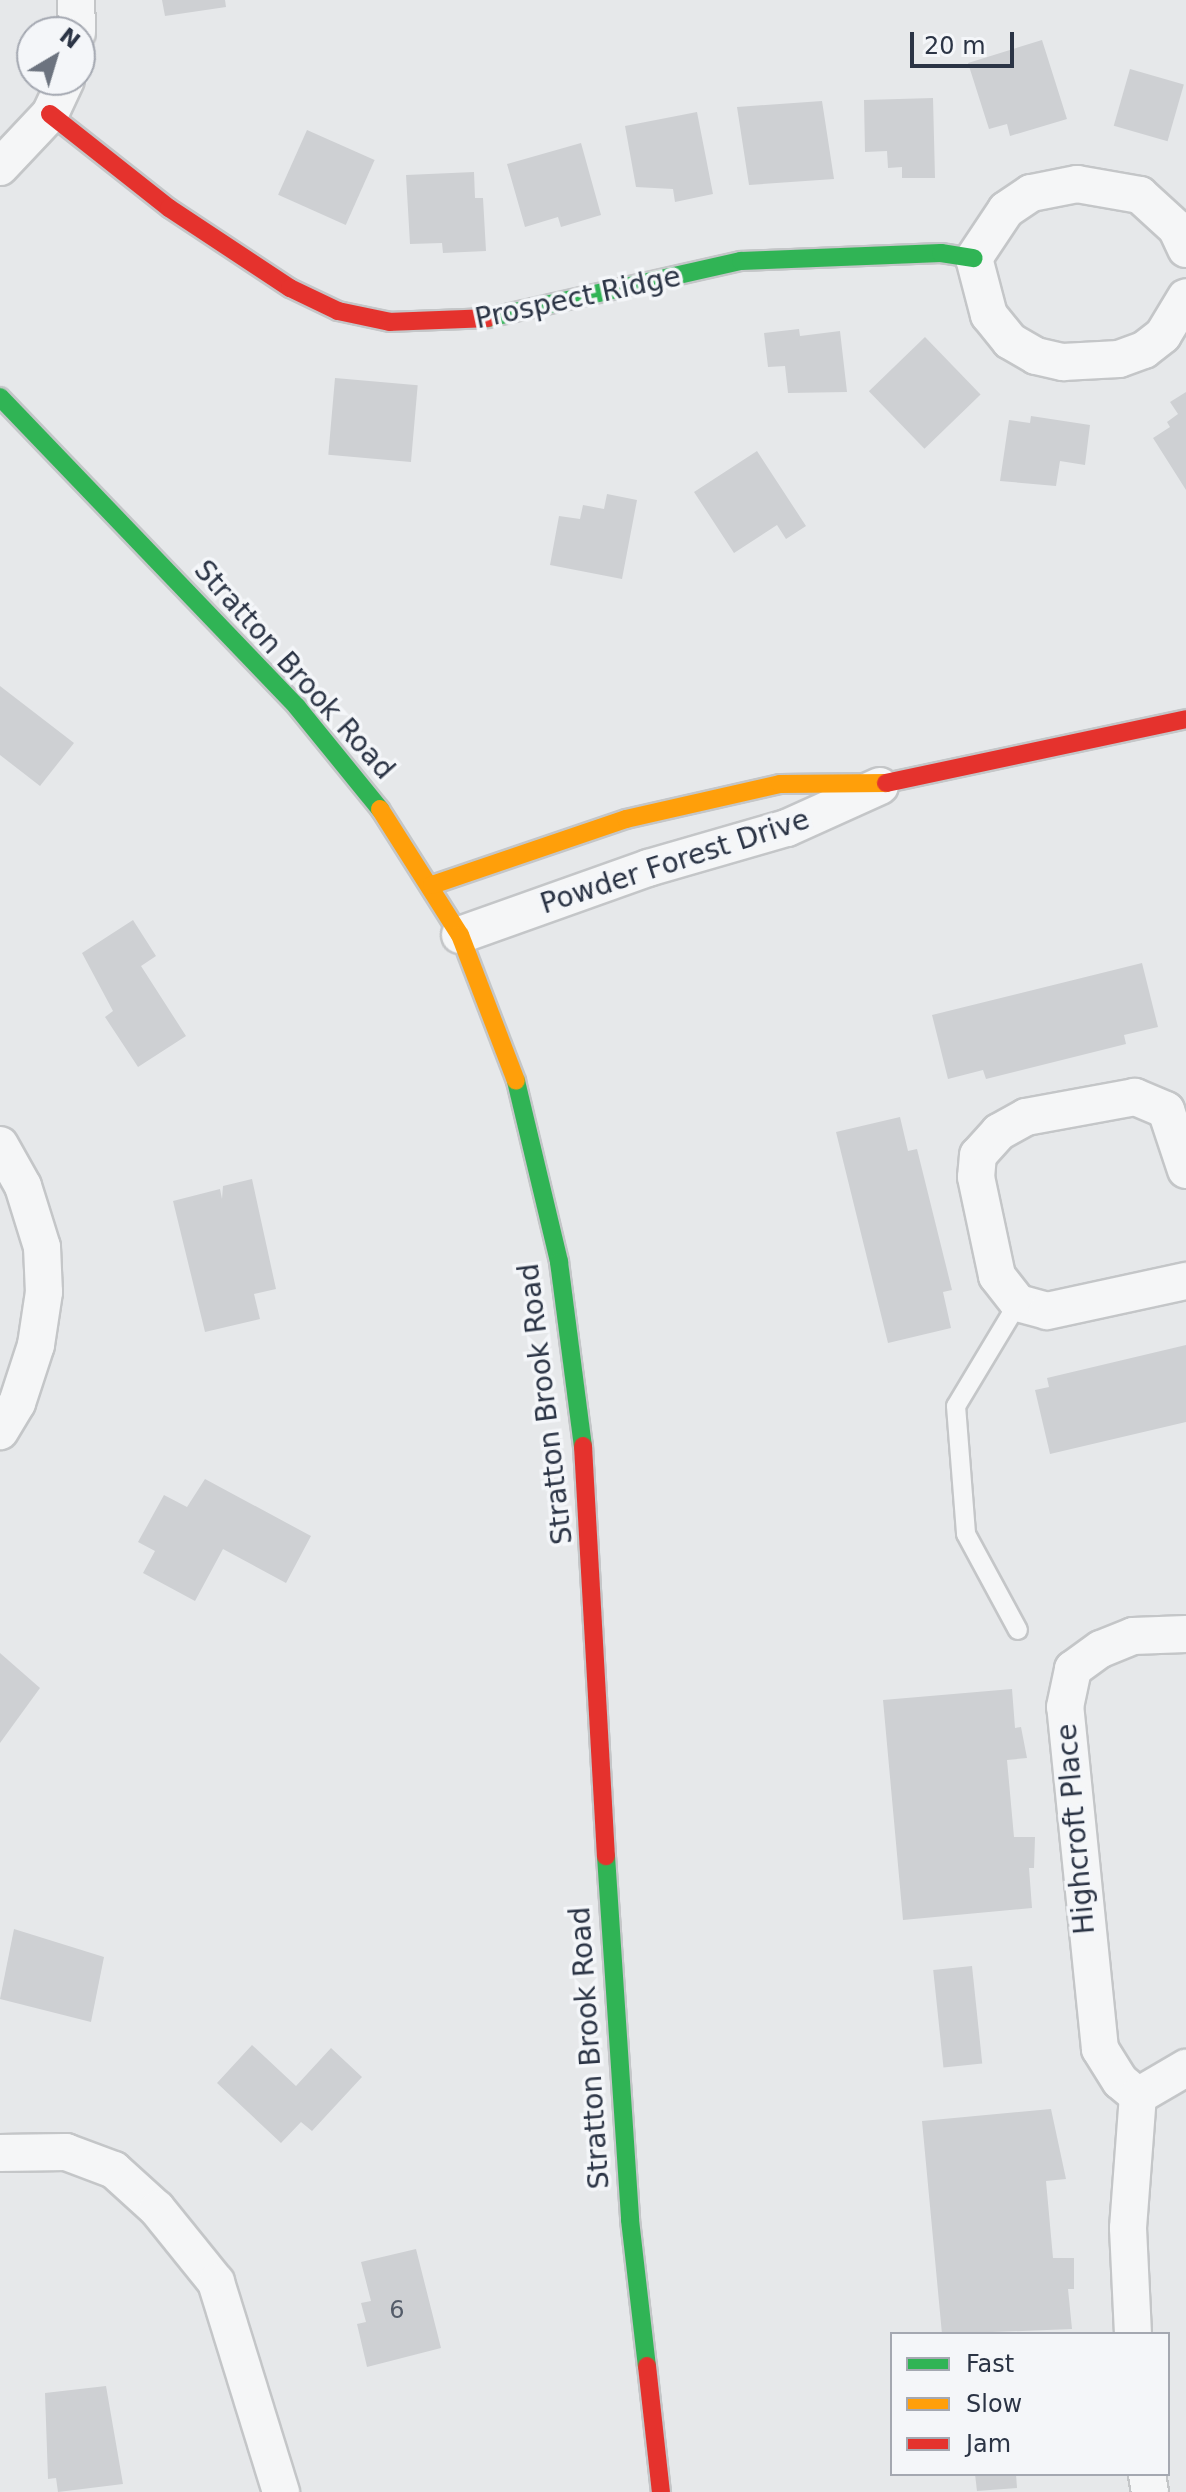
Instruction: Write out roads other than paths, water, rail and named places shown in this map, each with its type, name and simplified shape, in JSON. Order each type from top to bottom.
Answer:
[{"type":"street","points":[[0,167],[50,114],[58,96]]},
{"type":"street","name":"Prospect Ridge","points":[[50,114],[169,208],[290,288],[338,311],[390,322],[458,323],[552,307],[741,261],[941,253],[974,258]]},
{"type":"street","points":[[1186,249],[1176,228],[1140,195],[1077,184],[1031,193],[1006,210],[974,258],[989,315],[1010,341],[1036,356],[1063,362],[1119,359],[1144,350],[1163,335],[1186,297]]},
{"type":"street","name":"Stratton Brook Road","points":[[0,397],[297,707],[370,793],[432,885],[460,935],[514,1074],[559,1262],[579,1397],[598,1631],[609,1953],[630,2220],[661,2492]]},
{"type":"street","name":"Powder Forest Drive","points":[[432,885],[626,819],[764,788],[887,783],[1186,719]]},
{"type":"street","name":"Powder Forest Drive","points":[[460,935],[648,868],[787,828],[887,783]]},
{"type":"street","points":[[1186,1170],[1166,1110],[1135,1097],[1026,1117],[999,1132],[978,1155],[976,1177],[997,1276],[1018,1303],[1047,1311],[1186,1281]]},
{"type":"street","points":[[0,1145],[23,1186],[42,1247],[44,1292],[36,1345],[17,1403],[0,1431]]},
{"type":"street","name":"Highcroft Place","points":[[1138,2096],[1100,2049],[1065,1707],[1073,1669],[1101,1649],[1133,1636],[1186,1634]]},
{"type":"street","points":[[1133,2332],[1128,2228],[1138,2096],[1186,2068]]},
{"type":"street","points":[[0,2153],[66,2152],[114,2170],[157,2209],[216,2282],[281,2492]]},
{"type":"lane","points":[[1018,1303],[956,1406],[966,1534],[1018,1630]]}]
